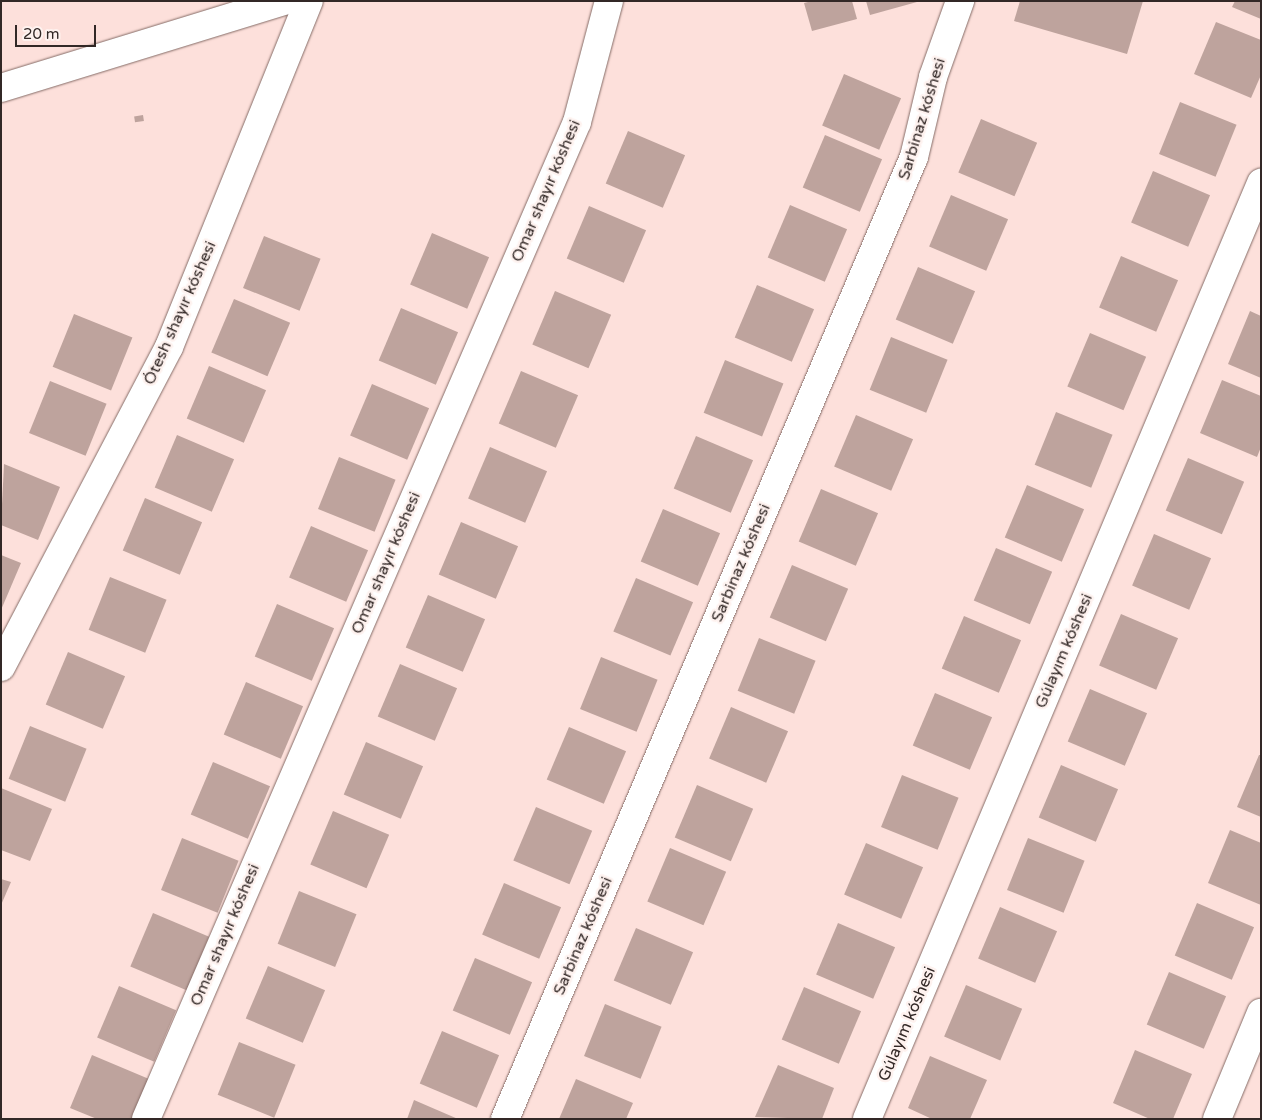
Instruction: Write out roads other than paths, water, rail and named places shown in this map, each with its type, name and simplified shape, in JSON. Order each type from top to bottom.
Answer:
[{"type":"street","points":[[1,88],[235,9],[284,1]]},
{"type":"street","name":"Ótesh shayır kóshesi","points":[[1,667],[169,346],[308,1]]},
{"type":"street","name":"Omar shayır kóshesi","points":[[146,1119],[576,122],[609,1]]},
{"type":"street","name":"Sarbinaz kóshesi","points":[[505,1119],[914,157],[933,78],[960,1]]},
{"type":"street","name":"Gúlayım kóshesi","points":[[867,1119],[1261,183]]},
{"type":"street","points":[[1217,1119],[1261,1013]]}]
